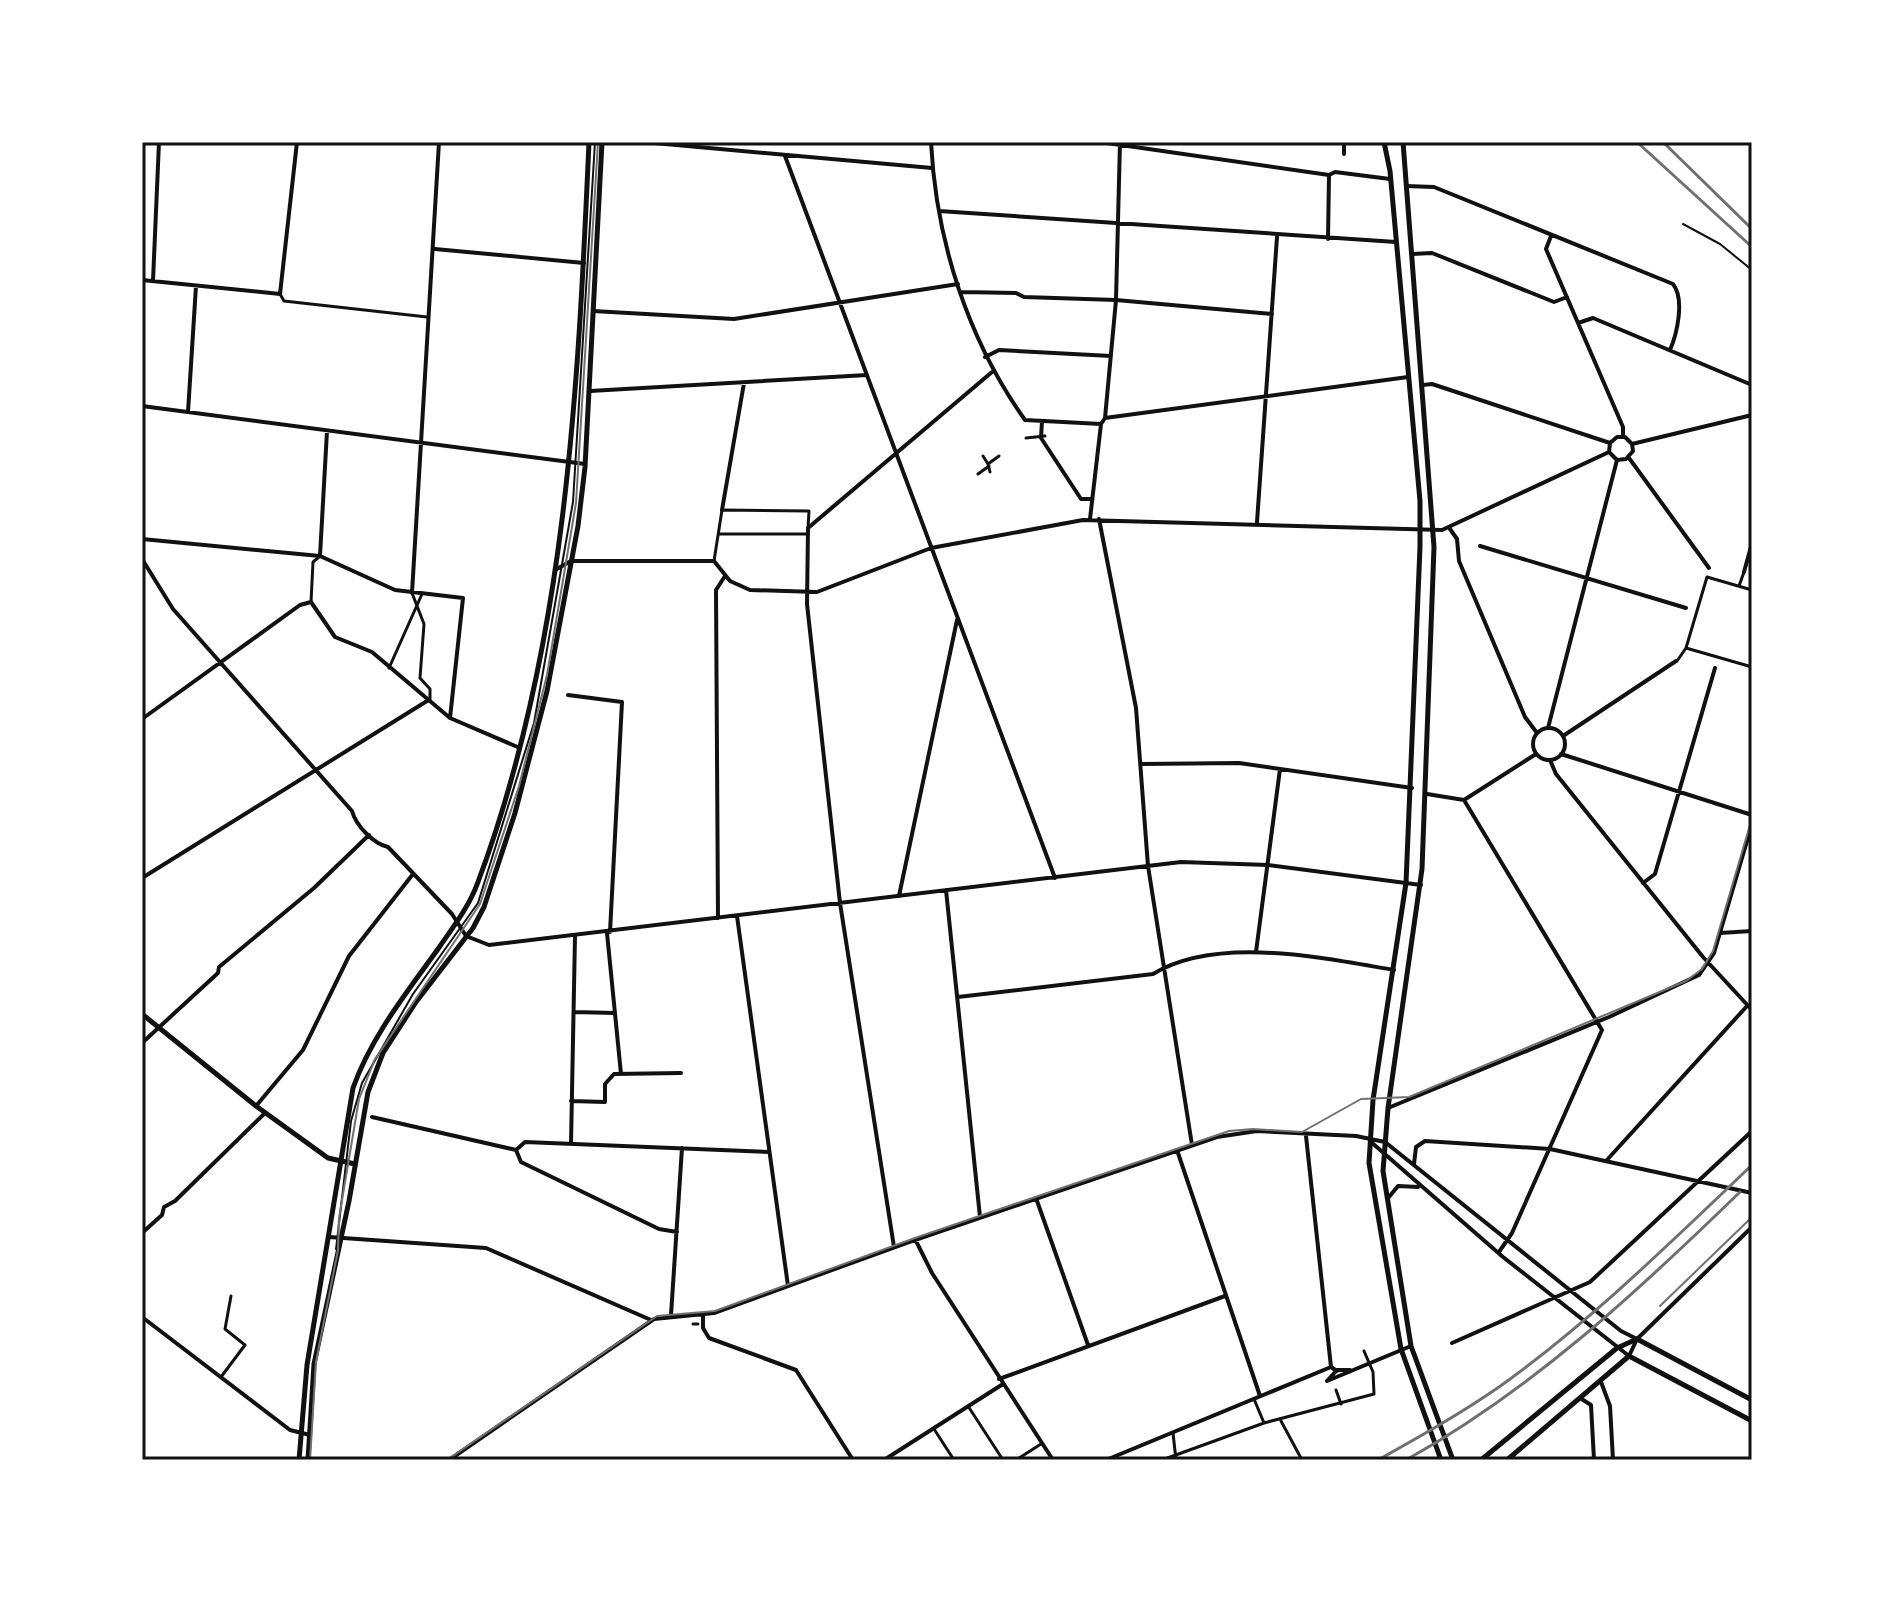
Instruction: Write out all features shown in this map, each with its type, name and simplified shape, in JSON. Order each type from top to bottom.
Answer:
[{"type":"main road","points":[[299,1460],[307,1365],[350,1097],[362,1066],[407,992],[458,922],[478,884],[520,748],[541,654],[569,462],[584,263],[589,142]]},
{"type":"main road","points":[[308,1460],[314,1364],[365,1102],[374,1073],[416,1002],[484,907],[533,751],[571,561],[585,464],[602,142]]},
{"type":"main road","points":[[1384,142],[1396,242],[1420,527],[1406,883],[1373,1100],[1371,1180],[1401,1349],[1441,1460]]},
{"type":"main road","points":[[1403,142],[1433,529],[1427,794],[1421,885],[1388,1108],[1384,1157],[1387,1207],[1411,1346],[1453,1460]]},
{"type":"main road","points":[[142,1014],[265,1113],[331,1160],[355,1164]]},
{"type":"main road","points":[[1481,1460],[1617,1348],[1637,1339],[1752,1400]]},
{"type":"main road","points":[[1507,1460],[1629,1356],[1752,1421]]},
{"type":"street","points":[[153,281],[159,142]]},
{"type":"street","points":[[297,142],[280,294],[284,301],[430,318]]},
{"type":"street","points":[[142,878],[316,773],[427,701],[432,692],[420,678],[424,634],[412,593],[439,142]]},
{"type":"street","points":[[643,142],[932,168]]},
{"type":"street","points":[[931,142],[939,211],[960,293],[992,372],[1025,420],[1101,424]]},
{"type":"street","points":[[1100,142],[1329,175],[1335,172],[1390,179]]},
{"type":"street","points":[[1344,142],[1344,154]]},
{"type":"street","points":[[1090,519],[1101,424],[1105,418],[1116,300],[1120,143]]},
{"type":"street","points":[[785,156],[1055,878]]},
{"type":"street","points":[[1328,239],[1329,175]]},
{"type":"street","points":[[1406,186],[1434,187],[1676,287],[1676,337],[1670,350]]},
{"type":"street","points":[[939,211],[1396,242]]},
{"type":"street","points":[[1257,522],[1278,236]]},
{"type":"street","points":[[1551,236],[1546,249],[1623,427],[1623,436],[1632,444]]},
{"type":"street","points":[[434,249],[584,263]]},
{"type":"street","points":[[1411,254],[1432,253],[1554,302],[1567,297]]},
{"type":"street","points":[[142,280],[280,294]]},
{"type":"street","points":[[593,311],[734,319],[958,284]]},
{"type":"street","points":[[188,412],[196,286]]},
{"type":"street","points":[[960,293],[1116,300],[1272,314]]},
{"type":"street","points":[[1578,323],[1593,318],[1752,385]]},
{"type":"street","points":[[985,357],[999,350],[1111,356]]},
{"type":"street","points":[[718,534],[808,531],[992,372]]},
{"type":"street","points":[[589,391],[867,375]]},
{"type":"street","points":[[1105,418],[1408,377]]},
{"type":"street","points":[[744,383],[714,561],[725,576],[757,591],[817,592],[931,548],[1090,519],[1450,529],[1609,452]]},
{"type":"street","points":[[1423,385],[1432,384],[1610,443],[1623,436]]},
{"type":"street","points":[[142,406],[585,464]]},
{"type":"street","points":[[1632,444],[1752,415]]},
{"type":"street","points":[[1042,421],[1043,437],[1081,499],[1091,499]]},
{"type":"street","points":[[327,431],[320,556],[313,562],[311,602],[335,637],[372,652],[450,718],[520,748]]},
{"type":"street","points":[[1026,438],[1043,437]]},
{"type":"street","points":[[1609,452],[1610,443]]},
{"type":"street","points":[[1563,736],[1683,656],[1707,577],[1709,568],[1629,458],[1632,444]]},
{"type":"street","points":[[1609,452],[1617,460]]},
{"type":"street","points":[[983,456],[989,467]]},
{"type":"street","points":[[978,474],[999,456]]},
{"type":"street","points":[[1617,460],[1629,458]]},
{"type":"street","points":[[1548,728],[1617,460]]},
{"type":"street","points":[[722,510],[809,511],[807,592],[840,903],[894,1247]]},
{"type":"street","points":[[1099,519],[1136,708],[1148,866],[1192,1145]]},
{"type":"street","points":[[1450,529],[1457,539],[1459,561],[1527,720],[1537,733]]},
{"type":"street","points":[[142,539],[320,556],[395,590],[463,598],[450,718]]},
{"type":"street","points":[[1739,586],[1752,543]]},
{"type":"street","points":[[1480,546],[1697,611]]},
{"type":"street","points":[[142,559],[173,609],[378,845],[388,847],[458,922],[466,936],[501,945],[1200,861],[1268,865],[1421,885]]},
{"type":"street","points":[[554,570],[571,561],[714,561]]},
{"type":"street","points":[[718,918],[716,590],[725,576]]},
{"type":"street","points":[[1707,577],[1752,590]]},
{"type":"street","points":[[389,668],[422,594]]},
{"type":"street","points":[[142,719],[300,605],[311,602]]},
{"type":"street","points":[[899,896],[958,618]]},
{"type":"street","points":[[1686,648],[1752,667]]},
{"type":"street","points":[[1643,883],[1655,874],[1719,658]]},
{"type":"street","points":[[568,695],[622,702],[608,932],[621,1074]]},
{"type":"street","points":[[1536,754],[1533,743],[1537,733],[1548,728]]},
{"type":"street","points":[[1548,728],[1563,736],[1565,745],[1561,754],[1550,760]]},
{"type":"street","points":[[1536,754],[1550,760],[1556,774],[1643,883],[1709,964],[1750,1008],[1606,1161]]},
{"type":"street","points":[[1427,794],[1464,800],[1536,754]]},
{"type":"street","points":[[1561,754],[1752,815]]},
{"type":"street","points":[[1141,764],[1215,762],[1412,788]]},
{"type":"street","points":[[1256,952],[1280,769]]},
{"type":"street","points":[[1464,800],[1602,1030],[1508,1241],[1499,1253]]},
{"type":"street","points":[[1388,1108],[1687,983],[1709,964],[1752,824]]},
{"type":"street","points":[[142,1043],[218,973],[219,967],[314,888],[369,835]]},
{"type":"street","points":[[256,1106],[303,1050],[349,956],[413,874]]},
{"type":"street","points":[[946,890],[980,1217]]},
{"type":"street","points":[[737,916],[788,1286]]},
{"type":"street","points":[[1720,933],[1752,931]]},
{"type":"street","points":[[571,1144],[575,936]]},
{"type":"street","points":[[958,997],[1153,974],[1174,963],[1256,952],[1394,970]]},
{"type":"street","points":[[574,1012],[615,1013]]},
{"type":"street","points":[[571,1101],[605,1102],[605,1084],[614,1074],[681,1073]]},
{"type":"street","points":[[142,1233],[162,1215],[164,1207],[175,1201],[265,1113]]},
{"type":"street","points":[[372,1117],[516,1150]]},
{"type":"street","points":[[449,1460],[651,1320],[671,1315],[703,1315],[1177,1150],[1247,1131],[1356,1136],[1371,1142],[1385,1142],[1570,1291],[1637,1339]]},
{"type":"street","points":[[1452,1343],[1590,1282],[1752,1131]]},
{"type":"street","points":[[1306,1136],[1334,1369],[1327,1381],[1411,1346]]},
{"type":"street","points":[[1414,1164],[1416,1147],[1425,1141],[1550,1149],[1752,1193]]},
{"type":"street","points":[[516,1150],[525,1142],[769,1152]]},
{"type":"street","points":[[1371,1142],[1420,1188],[1629,1356],[1637,1339],[1752,1227]]},
{"type":"street","points":[[671,1315],[682,1148]]},
{"type":"street","points":[[516,1150],[521,1162],[659,1229],[677,1232]]},
{"type":"street","points":[[1177,1150],[1264,1423]]},
{"type":"street","points":[[1387,1207],[1394,1188],[1405,1184],[1420,1188]]},
{"type":"street","points":[[1036,1198],[1088,1345]]},
{"type":"street","points":[[329,1237],[486,1248],[651,1320]]},
{"type":"street","points":[[915,1239],[932,1273],[1053,1460]]},
{"type":"street","points":[[221,1377],[245,1345],[225,1329],[231,1296]]},
{"type":"street","points":[[884,1460],[1001,1382],[1088,1345],[1225,1296]]},
{"type":"street","points":[[703,1315],[703,1328],[709,1338],[796,1370],[853,1460]]},
{"type":"street","points":[[142,1317],[290,1430],[310,1435]]},
{"type":"street","points":[[1162,1460],[1174,1453],[1264,1423],[1374,1394],[1373,1372],[1364,1351]]},
{"type":"street","points":[[1106,1460],[1334,1369],[1350,1370]]},
{"type":"street","points":[[1601,1382],[1610,1406],[1613,1460]]},
{"type":"street","points":[[1336,1390],[1341,1404]]},
{"type":"street","points":[[1580,1398],[1591,1405],[1594,1460]]},
{"type":"street","points":[[968,1406],[1003,1460]]},
{"type":"street","points":[[1281,1421],[1302,1460]]},
{"type":"street","points":[[933,1428],[954,1460]]},
{"type":"street","points":[[1173,1433],[1176,1460]]},
{"type":"street","points":[[1016,1460],[1041,1444]]},
{"type":"lane","points":[[339,1238],[342,1162],[354,1108],[369,1066],[413,994],[462,928],[480,897],[520,775],[548,659],[577,463],[595,142]]},
{"type":"lane","points":[[1683,224],[1720,244],[1752,270]]},
{"type":"lane","points":[[565,556],[571,561]]},
{"type":"tram line","points":[[310,1460],[316,1362],[338,1250],[339,1218],[359,1099],[375,1059],[480,904],[519,786],[547,675],[576,503],[598,142]]},
{"type":"tram line","points":[[447,1460],[657,1316],[715,1311],[915,1238],[1229,1131],[1302,1132],[1361,1099],[1409,1097],[1686,981],[1702,969],[1713,951],[1752,818]]},
{"type":"tram line","points":[[1660,1306],[1752,1217]]},
{"type":"railway","points":[[1637,142],[1752,247]]},
{"type":"railway","points":[[1663,142],[1752,229]]},
{"type":"railway","points":[[1378,1460],[1469,1407],[1566,1336],[1752,1165]]},
{"type":"railway","points":[[1406,1460],[1497,1403],[1540,1371],[1622,1302],[1740,1192]]}]
